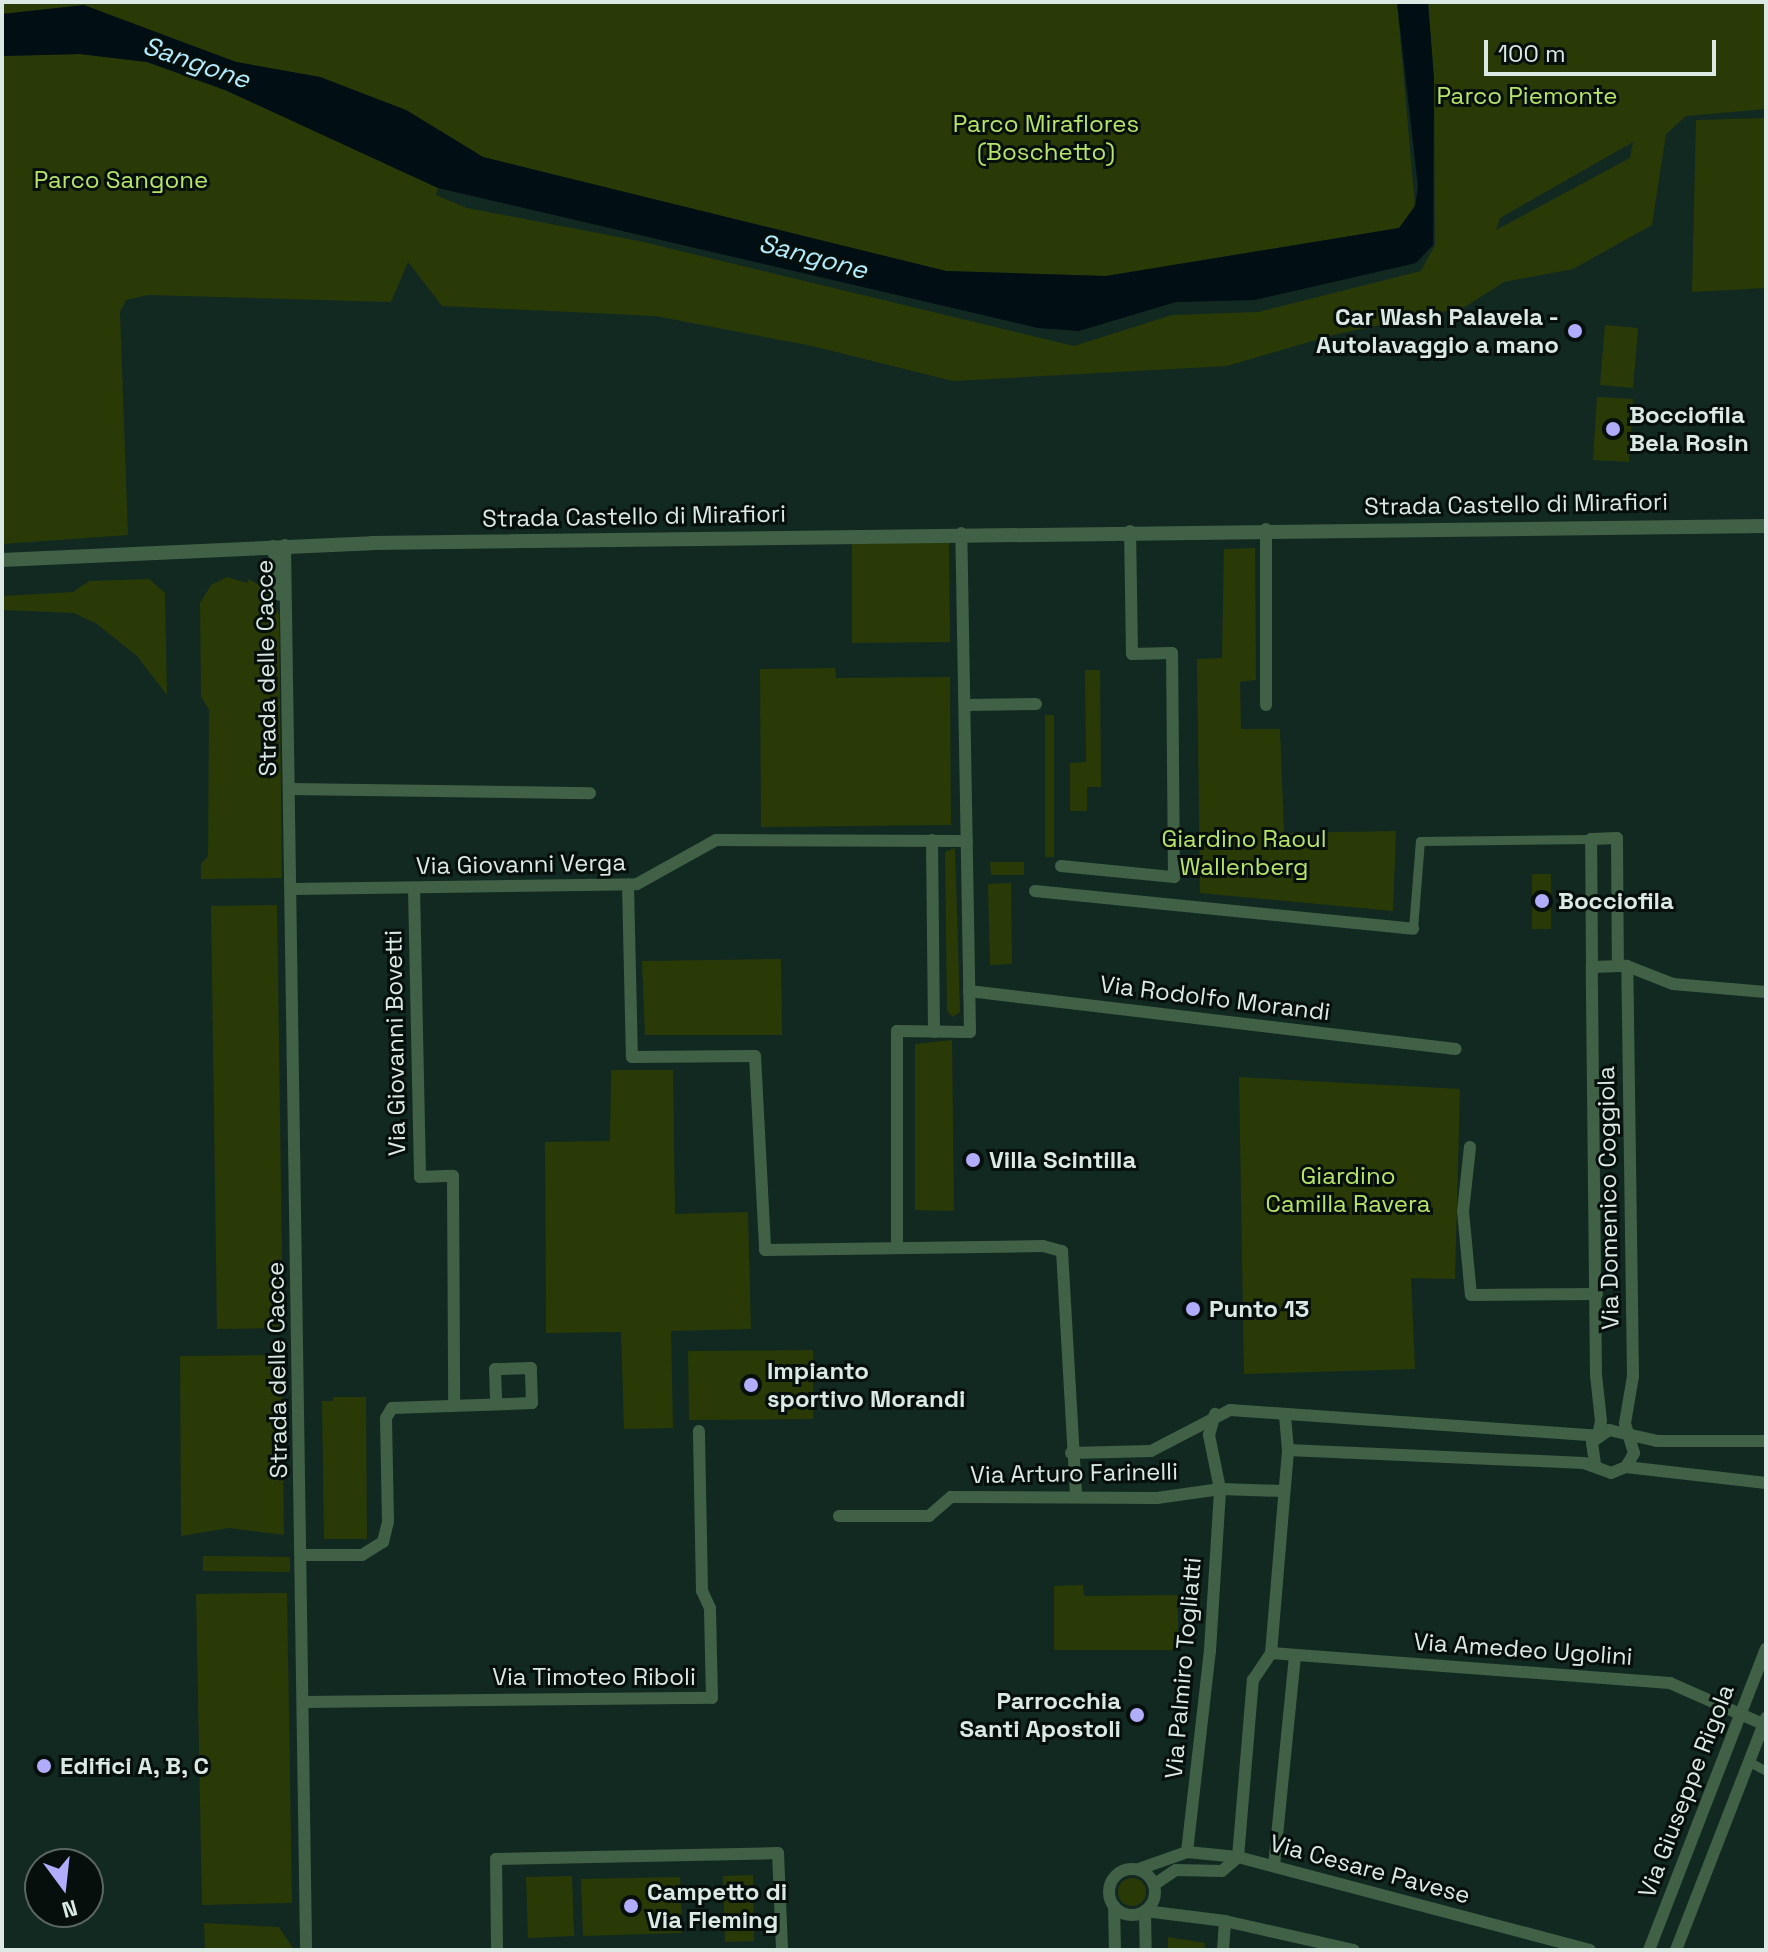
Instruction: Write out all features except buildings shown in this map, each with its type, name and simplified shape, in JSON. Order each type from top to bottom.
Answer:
[{"type":"street","name":"Strada Castello di Mirafiori","points":[[2,560],[279,546],[961,533],[1766,526]]},
{"type":"street","points":[[1266,529],[1266,705]]},
{"type":"street","points":[[1061,866],[1174,877],[1172,653],[1132,654],[1130,531]]},
{"type":"street","points":[[897,1247],[897,1031],[970,1032],[961,533]]},
{"type":"street","name":"Strada delle Cacce","points":[[279,546],[292,889],[306,1950]]},
{"type":"street","points":[[965,705],[1036,704]]},
{"type":"street","name":"Strada delle Cacce","points":[[290,789],[590,793]]},
{"type":"street","name":"Via Domenico Coggiola","points":[[1413,929],[1420,841],[1617,838],[1633,1376],[1625,1423],[1628,1438]]},
{"type":"street","name":"Via Domenico Coggiola","points":[[1591,839],[1598,1436]]},
{"type":"street","name":"Via Giovanni Verga","points":[[292,889],[628,885],[645,881],[716,840],[932,840]]},
{"type":"street","points":[[934,1032],[932,840],[967,841]]},
{"type":"street","points":[[628,885],[632,1057],[755,1056],[765,1250],[1043,1246],[1062,1251],[1071,1453],[1076,1496]]},
{"type":"street","name":"Via Giovanni Bovetti","points":[[414,888],[420,1177],[453,1176],[454,1404]]},
{"type":"street","points":[[1035,891],[1413,929]]},
{"type":"street","points":[[1592,967],[1623,966],[1673,984],[1766,992]]},
{"type":"street","name":"Via Rodolfo Morandi","points":[[969,991],[1456,1049]]},
{"type":"street","points":[[1470,1147],[1463,1211],[1471,1295],[1597,1294]]},
{"type":"street","points":[[301,1555],[362,1555],[379,1548],[388,1522],[389,1413],[399,1406],[496,1404]]},
{"type":"street","points":[[1215,1414],[1285,1414],[1598,1436],[1616,1430],[1628,1438],[1766,1441]]},
{"type":"street","name":"Via Arturo Farinelli","points":[[1071,1453],[1151,1451],[1215,1414]]},
{"type":"street","name":"Via Arturo Farinelli","points":[[1215,1414],[1209,1435],[1220,1489]]},
{"type":"street","points":[[1146,1950],[1145,1911],[1153,1902],[1155,1884],[1176,1870],[1222,1871],[1238,1857],[1253,1680],[1271,1653],[1282,1491],[1288,1450],[1285,1414]]},
{"type":"street","name":"Via Timoteo Riboli","points":[[303,1702],[712,1698],[710,1608],[702,1591],[699,1431]]},
{"type":"street","points":[[1595,1464],[1591,1449],[1598,1436]]},
{"type":"street","points":[[1626,1467],[1634,1453],[1628,1438]]},
{"type":"street","points":[[1288,1450],[1595,1464],[1611,1473],[1626,1467],[1766,1483]]},
{"type":"street","name":"Via Arturo Farinelli","points":[[839,1516],[929,1516],[951,1497],[1157,1498],[1220,1489],[1282,1491]]},
{"type":"street","name":"Via Palmiro Togliatti","points":[[1187,1852],[1210,1650],[1220,1489]]},
{"type":"street","name":"Via Giuseppe Rigola","points":[[1649,1950],[1738,1714],[1766,1649]]},
{"type":"street","name":"Via Amedeo Ugolini","points":[[1271,1653],[1670,1683],[1738,1714],[1764,1721]]},
{"type":"street","points":[[1274,1866],[1295,1655]]},
{"type":"street","name":"Via Giuseppe Rigola","points":[[1676,1950],[1764,1721]]},
{"type":"street","points":[[1748,1761],[1766,1771]]},
{"type":"street","name":"Via Cesare Pavese","points":[[1139,1869],[1187,1852],[1238,1857],[1590,1950]]},
{"type":"street","points":[[497,1950],[496,1859],[778,1853],[782,1950]]},
{"type":"street","points":[[1115,1950],[1114,1906],[1109,1891],[1114,1877],[1139,1869],[1155,1884]]},
{"type":"street","points":[[1114,1906],[1133,1915],[1145,1911],[1225,1921],[1354,1950]]},
{"type":"street","points":[[1223,1950],[1225,1921]]},
{"type":"green space","name":"Parco Miraflores (Boschetto)","points":[[2,2],[1397,2],[1415,206],[1399,228],[1106,276],[946,271],[483,157],[406,110],[320,77],[236,62],[85,6],[2,14]]},
{"type":"green space","points":[[1428,2],[1766,2],[1766,109],[1686,116],[1666,134],[1652,225],[1573,269],[1504,282],[1465,307],[1333,335],[1227,366],[953,381],[812,346],[655,316],[442,306],[408,262],[391,302],[148,295],[126,300],[120,312],[128,535],[2,544],[2,56],[80,54],[147,62],[225,90],[438,188],[436,195],[467,208],[639,241],[1074,346],[1172,315],[1258,312],[1421,271],[1435,245],[1434,79]],"holes":[[[1633,142],[1630,158],[1496,230],[1500,218]]]},
{"type":"green space","points":[[1766,118],[1766,288],[1692,292],[1696,120]]},
{"type":"green space","name":"Bocciofila Bela Rosin","points":[[1605,325],[1638,328],[1633,388],[1600,385]]},
{"type":"green space","name":"Bocciofila Bela Rosin","points":[[1597,397],[1633,399],[1629,462],[1593,460]]},
{"type":"green space","points":[[852,542],[949,542],[950,642],[852,643]]},
{"type":"green space","name":"Giardino Raoul Wallenberg","points":[[1255,548],[1256,680],[1240,682],[1241,729],[1280,729],[1284,833],[1396,831],[1393,911],[1200,893],[1197,659],[1222,658],[1224,549]]},
{"type":"green space","points":[[227,577],[247,583],[249,579],[270,592],[279,615],[282,878],[201,879],[201,864],[208,856],[209,710],[201,696],[200,603],[211,585]]},
{"type":"green space","points":[[149,579],[165,593],[167,695],[137,656],[97,624],[74,613],[2,610],[2,596],[73,592],[89,581]]},
{"type":"green space","points":[[835,668],[836,678],[950,677],[951,825],[761,827],[760,669]]},
{"type":"green space","points":[[1085,670],[1100,670],[1101,787],[1087,787],[1087,811],[1070,811],[1070,763],[1086,762]]},
{"type":"green space","points":[[1045,715],[1054,715],[1054,857],[1045,857]]},
{"type":"green space","points":[[955,848],[960,1012],[953,1017],[947,1011],[945,852]]},
{"type":"green space","points":[[990,862],[1024,862],[1024,875],[991,875]]},
{"type":"green space","name":"Bocciofila","points":[[1532,874],[1551,874],[1551,929],[1532,929]]},
{"type":"green space","points":[[1011,883],[1012,964],[990,965],[988,884]]},
{"type":"green space","points":[[277,905],[283,1328],[217,1329],[211,906]]},
{"type":"green space","points":[[781,959],[782,1035],[645,1035],[642,961]]},
{"type":"green space","points":[[952,1040],[954,1211],[915,1210],[915,1044]]},
{"type":"green space","points":[[611,1070],[673,1070],[675,1214],[748,1212],[751,1329],[671,1331],[673,1428],[624,1429],[621,1332],[546,1333],[545,1142],[610,1141]]},
{"type":"green space","name":"Giardino Camilla Ravera","points":[[1239,1077],[1460,1089],[1455,1279],[1411,1278],[1415,1369],[1244,1374]]},
{"type":"green space","name":"Impianto sportivo Morandi","points":[[813,1350],[813,1419],[689,1420],[688,1351]]},
{"type":"green space","points":[[282,1355],[284,1535],[229,1528],[181,1536],[180,1356]]},
{"type":"green space","points":[[333,1397],[366,1397],[367,1539],[324,1539],[322,1401],[333,1401]]},
{"type":"green space","points":[[203,1556],[290,1557],[290,1572],[203,1571]]},
{"type":"green space","points":[[1083,1585],[1084,1596],[1178,1595],[1178,1650],[1054,1650],[1054,1586]]},
{"type":"green space","points":[[287,1593],[292,1903],[202,1905],[196,1594]]},
{"type":"green space","points":[[753,1875],[754,1941],[725,1942],[723,1876]]},
{"type":"green space","points":[[572,1876],[574,1936],[528,1938],[526,1877]]},
{"type":"green space","name":"Campetto di Via Fleming","points":[[680,1877],[682,1933],[583,1936],[581,1879]]},
{"type":"green space","points":[[1132,1878],[1142,1882],[1146,1892],[1142,1902],[1132,1906],[1122,1902],[1118,1892],[1122,1882]]},
{"type":"green space","points":[[204,1923],[279,1927],[294,1950],[205,1950]]},
{"type":"green space","points":[[1168,1937],[1205,1943],[1204,1950],[1168,1950]]},
{"type":"water","name":"Sangone","points":[[1397,2],[1428,2],[1434,79],[1433,245],[1416,263],[1255,300],[1176,302],[1079,331],[1038,328],[438,188],[225,90],[147,62],[80,54],[2,56],[2,14],[84,5],[236,62],[320,77],[406,110],[483,157],[946,271],[1106,276],[1399,228],[1415,206],[1418,187]]},
{"type":"place","name":"Car Wash Palavela - Autolavaggio a mano","points":[[1575,331]]},
{"type":"place","name":"Bocciofila Bela Rosin","points":[[1613,429]]},
{"type":"place","name":"Bocciofila","points":[[1542,901]]},
{"type":"place","name":"Villa Scintilla","points":[[973,1160]]},
{"type":"place","name":"Punto 13","points":[[1193,1309]]},
{"type":"place","name":"Impianto sportivo Morandi","points":[[751,1385]]},
{"type":"place","name":"Parrocchia Santi Apostoli","points":[[1137,1715]]},
{"type":"place","name":"Edifici A, B, C","points":[[44,1766]]},
{"type":"place","name":"Campetto di Via Fleming","points":[[631,1906]]},
{"type":"park label","name":"Parco Piemonte","points":[[1527,96]]},
{"type":"park label","name":"Parco Sangone","points":[[121,180]]}]
